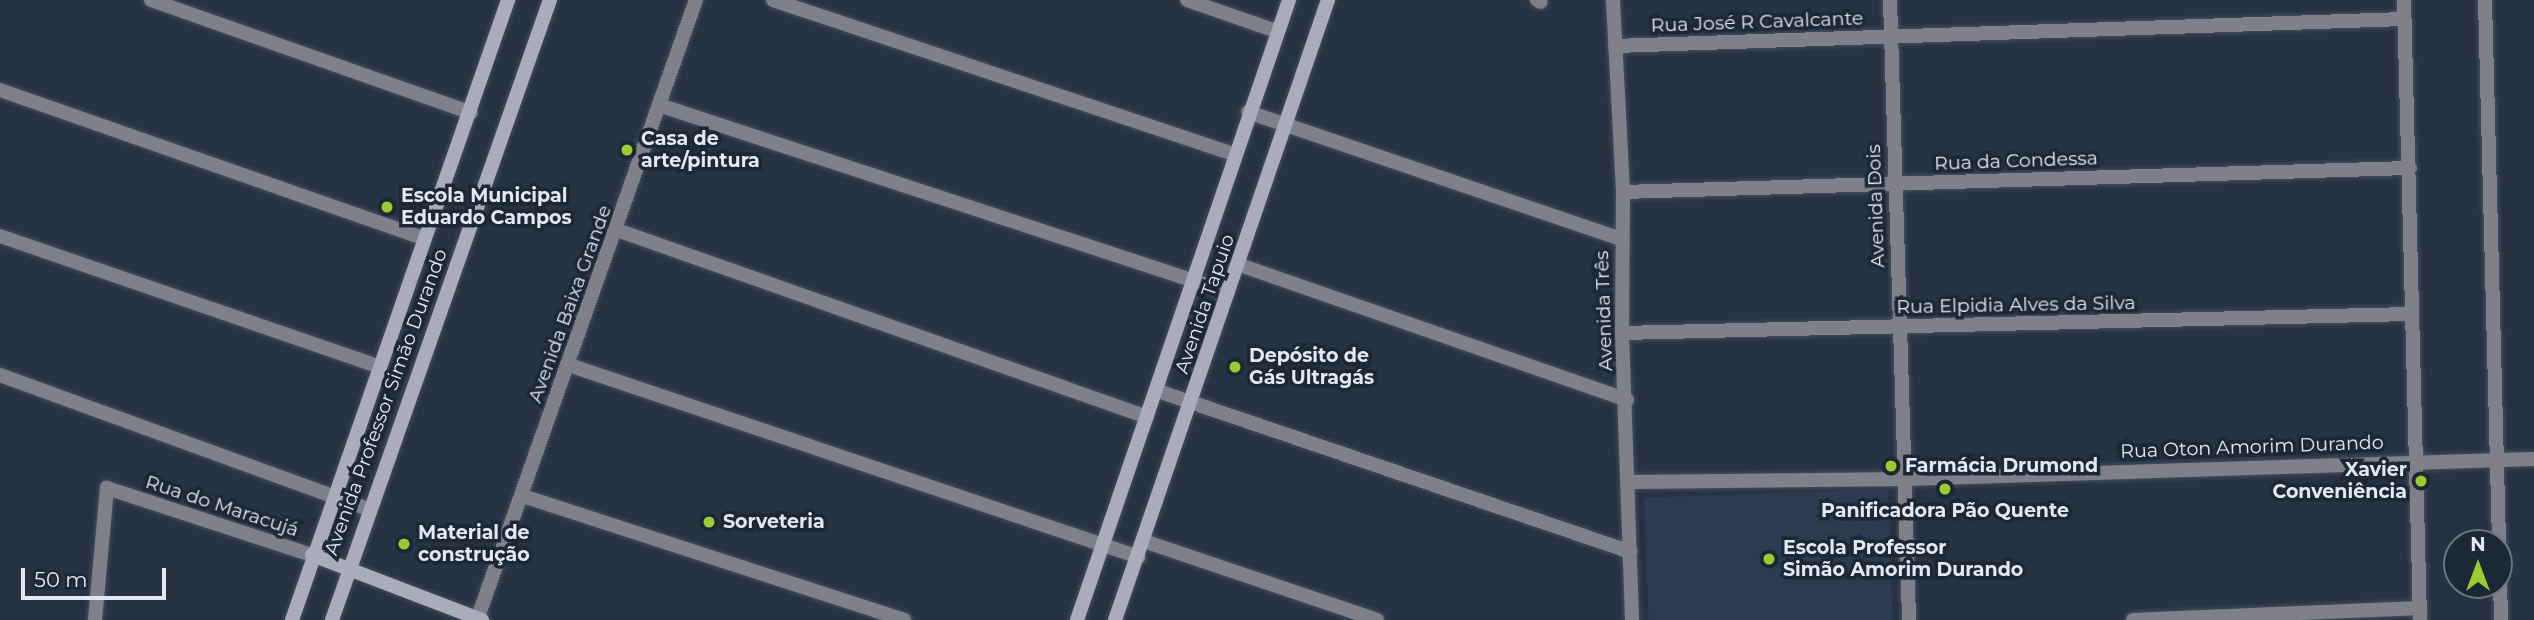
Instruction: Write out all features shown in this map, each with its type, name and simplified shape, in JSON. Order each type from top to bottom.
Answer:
[{"type":"street","points":[[150,0],[471,113]]},
{"type":"street","name":"Avenida Professor Simão Durando","points":[[292,620],[312,555],[509,0]]},
{"type":"street","name":"Avenida Professor Simão Durando","points":[[332,620],[348,567],[550,0]]},
{"type":"street","name":"Avenida Baixa Grande","points":[[479,620],[662,106],[696,0]]},
{"type":"street","points":[[773,0],[1234,155]]},
{"type":"street","points":[[1187,0],[1276,31]]},
{"type":"street","name":"Avenida Tapuio","points":[[1077,620],[1158,391],[1248,112],[1289,0]]},
{"type":"street","name":"Avenida Tapuio","points":[[1115,620],[1139,557],[1228,292],[1240,265],[1328,0]]},
{"type":"street","name":"Avenida Três","points":[[1613,0],[1623,192],[1620,239],[1622,333],[1631,482],[1632,620]]},
{"type":"street","name":"Avenida Dois","points":[[1890,0],[1909,620]]},
{"type":"street","points":[[2133,620],[2420,614],[2404,0]]},
{"type":"street","points":[[2485,0],[2501,620]]},
{"type":"street","name":"Rua José R Cavalcante","points":[[1615,46],[2405,19]]},
{"type":"street","points":[[0,90],[425,239]]},
{"type":"street","points":[[662,106],[1228,292]]},
{"type":"street","points":[[1248,112],[1620,239]]},
{"type":"street","name":"Rua da Condessa","points":[[1623,192],[2410,168]]},
{"type":"street","points":[[617,230],[1147,417]]},
{"type":"street","points":[[0,236],[380,367]]},
{"type":"street","points":[[1240,265],[1627,400]]},
{"type":"street","name":"Rua Elpidia Alves da Silva","points":[[1622,333],[2411,314]]},
{"type":"street","points":[[569,365],[1139,557]]},
{"type":"street","points":[[0,375],[187,446],[369,509]]},
{"type":"street","points":[[1158,391],[1630,552]]},
{"type":"street","name":"Rua Oton Amorim Durando","points":[[1631,482],[1906,479],[2418,460],[2534,459]]},
{"type":"street","name":"Rua do Maracujá","points":[[95,620],[107,488],[348,567],[479,620]]},
{"type":"street","points":[[523,496],[904,620]]},
{"type":"street","points":[[1144,541],[1377,620]]},
{"type":"shaded area","name":"Escola Professor Simão Amorim Durando","points":[[1888,489],[1893,620],[1648,620],[1644,498]]},
{"type":"place","name":"Casa de arte/pintura","points":[[627,150]]},
{"type":"place","name":"Escola Municipal Eduardo Campos","points":[[387,207]]},
{"type":"place","name":"Depósito de Gás Ultragás","points":[[1235,367]]},
{"type":"place","name":"Farmácia Drumond","points":[[1891,466]]},
{"type":"place","name":"Xavier Conveniência","points":[[2421,481]]},
{"type":"place","name":"Panificadora Pão Quente","points":[[1945,489]]},
{"type":"place","name":"Sorveteria","points":[[709,522]]},
{"type":"place","name":"Material de construção","points":[[404,544]]},
{"type":"place","name":"Escola Professor Simão Amorim Durando","points":[[1769,559]]}]
